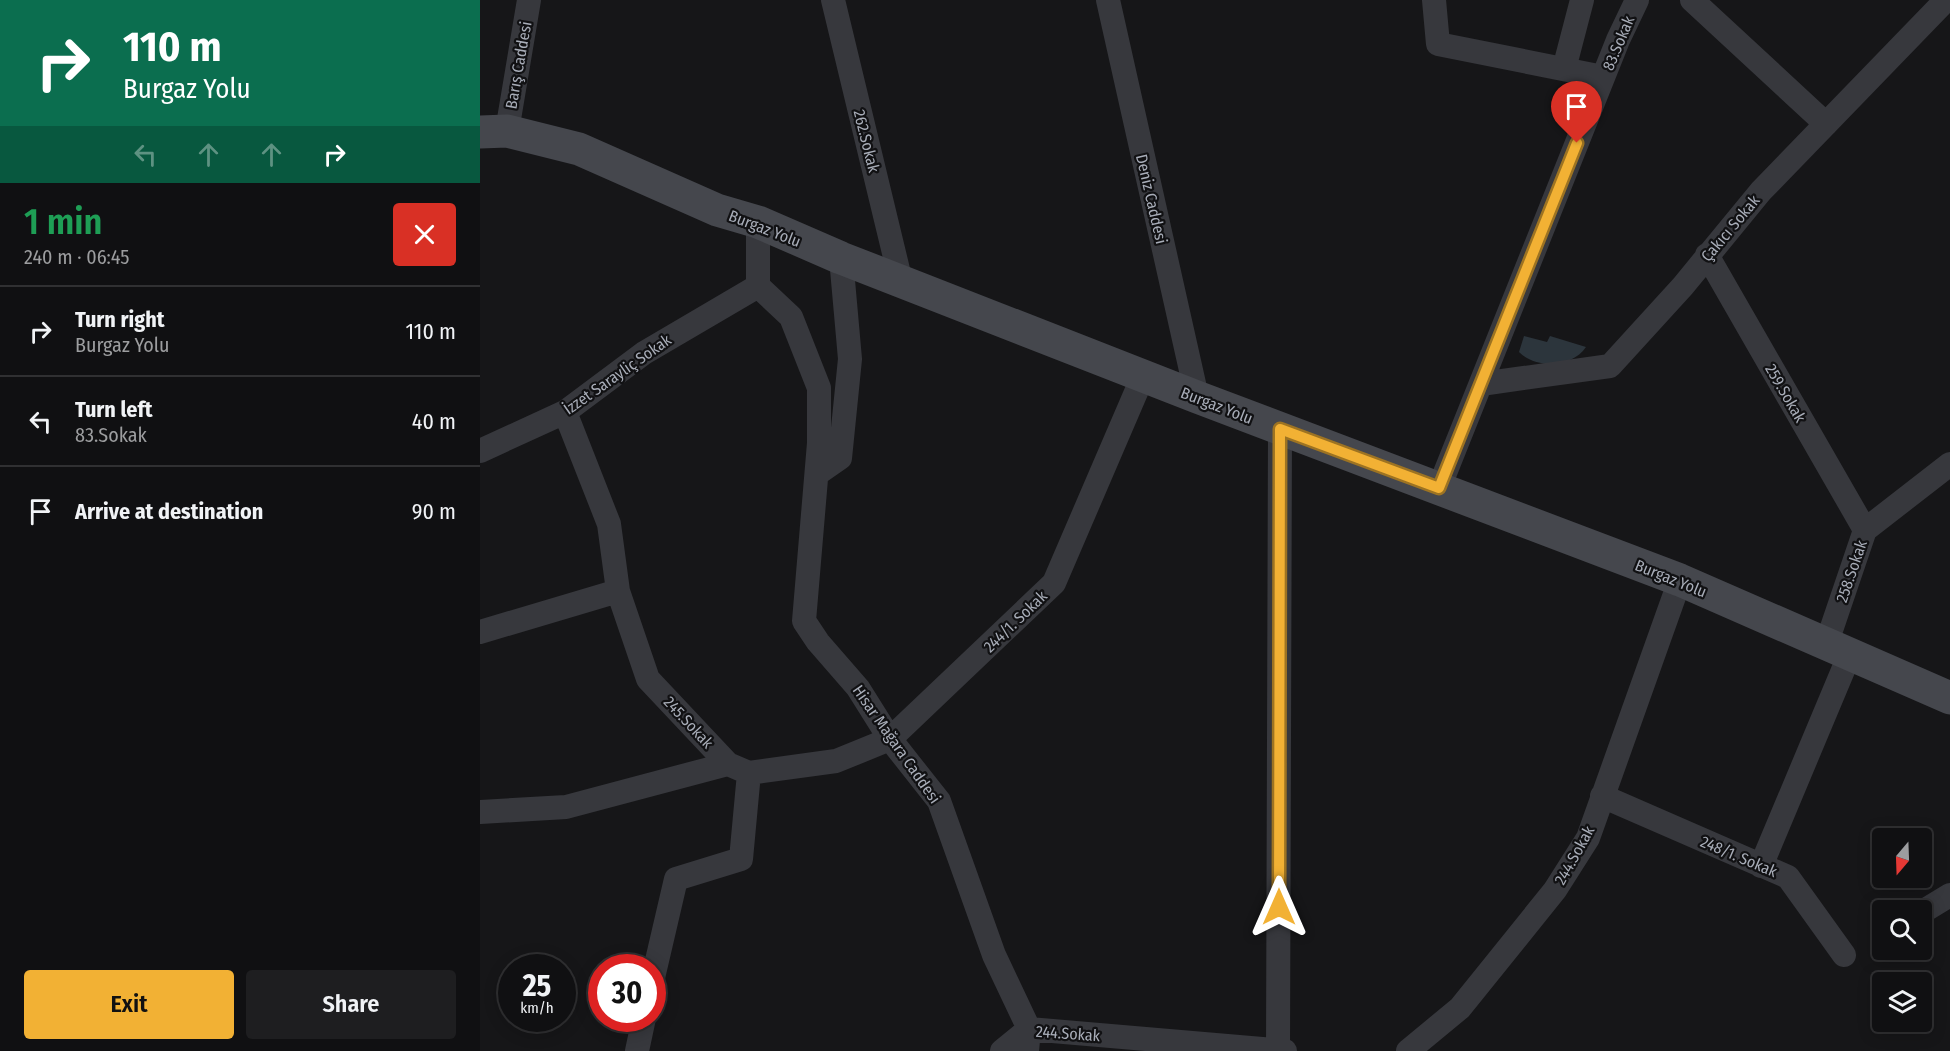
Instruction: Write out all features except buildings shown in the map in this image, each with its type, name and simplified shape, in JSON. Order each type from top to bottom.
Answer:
[{"type":"street","name":"Barış Caddesi","points":[[494,131],[530,0]]},
{"type":"street","name":"262.Sokak","points":[[833,0],[901,282]]},
{"type":"street","name":"Deniz Caddesi","points":[[1108,0],[1197,397]]},
{"type":"street","points":[[1434,0],[1438,44],[1603,77]]},
{"type":"street","points":[[1564,69],[1582,0]]},
{"type":"street","name":"83.Sokak","points":[[1439,488],[1603,77],[1637,0]]},
{"type":"street","points":[[1692,0],[1826,124]]},
{"type":"street","name":"Çakıcı Sokak","points":[[1481,384],[1610,366],[1683,286],[1761,191],[1946,0]]},
{"type":"street","name":"Burgaz Yolu","points":[[494,131],[579,149],[717,210],[758,222],[901,282],[1197,397],[1680,580],[1950,698]]},
{"type":"street","points":[[758,222],[758,286]]},
{"type":"street","name":"259.Sokak","points":[[1707,255],[1865,530]]},
{"type":"street","points":[[817,474],[840,458],[850,359],[841,258]]},
{"type":"street","name":"İzzet Sarayliç Sokak","points":[[480,451],[565,412],[644,353],[758,286]]},
{"type":"street","name":"Hisar Mağara Caddesi","points":[[758,286],[791,317],[819,388],[817,474],[804,621],[818,642],[858,688],[890,740],[939,801],[994,955],[1028,1040]]},
{"type":"street","name":"244/1. Sokak","points":[[890,740],[1054,583],[1143,376]]},
{"type":"street","name":"245.Sokak","points":[[565,412],[609,524],[618,591],[648,679],[728,764],[750,773]]},
{"type":"street","points":[[1278,1051],[1280,429]]},
{"type":"street","name":"258.Sokak","points":[[1761,866],[1837,650],[1865,530],[1950,464]]},
{"type":"street","name":"244.Sokak","points":[[1415,1048],[1460,1008],[1555,890],[1588,838],[1680,580]]},
{"type":"street","points":[[480,632],[618,591]]},
{"type":"street","points":[[659,954],[676,879],[741,859],[750,773],[837,761],[890,740]]},
{"type":"street","points":[[480,812],[566,807],[728,764]]},
{"type":"street","name":"248/1. Sokak","points":[[1602,796],[1788,877],[1844,955]]},
{"type":"street","points":[[1932,906],[1950,896]]},
{"type":"street","points":[[637,1051],[641,1032]]},
{"type":"street","name":"244.Sokak","points":[[1002,1051],[1028,1040],[1285,1051]]},
{"type":"shaded area","points":[[1524,336],[1547,342],[1550,336],[1586,347],[1572,359],[1554,364],[1544,363],[1526,358],[1519,352]]},
{"type":"route","points":[[1279,907],[1280,429],[1439,488],[1577,143]]}]
